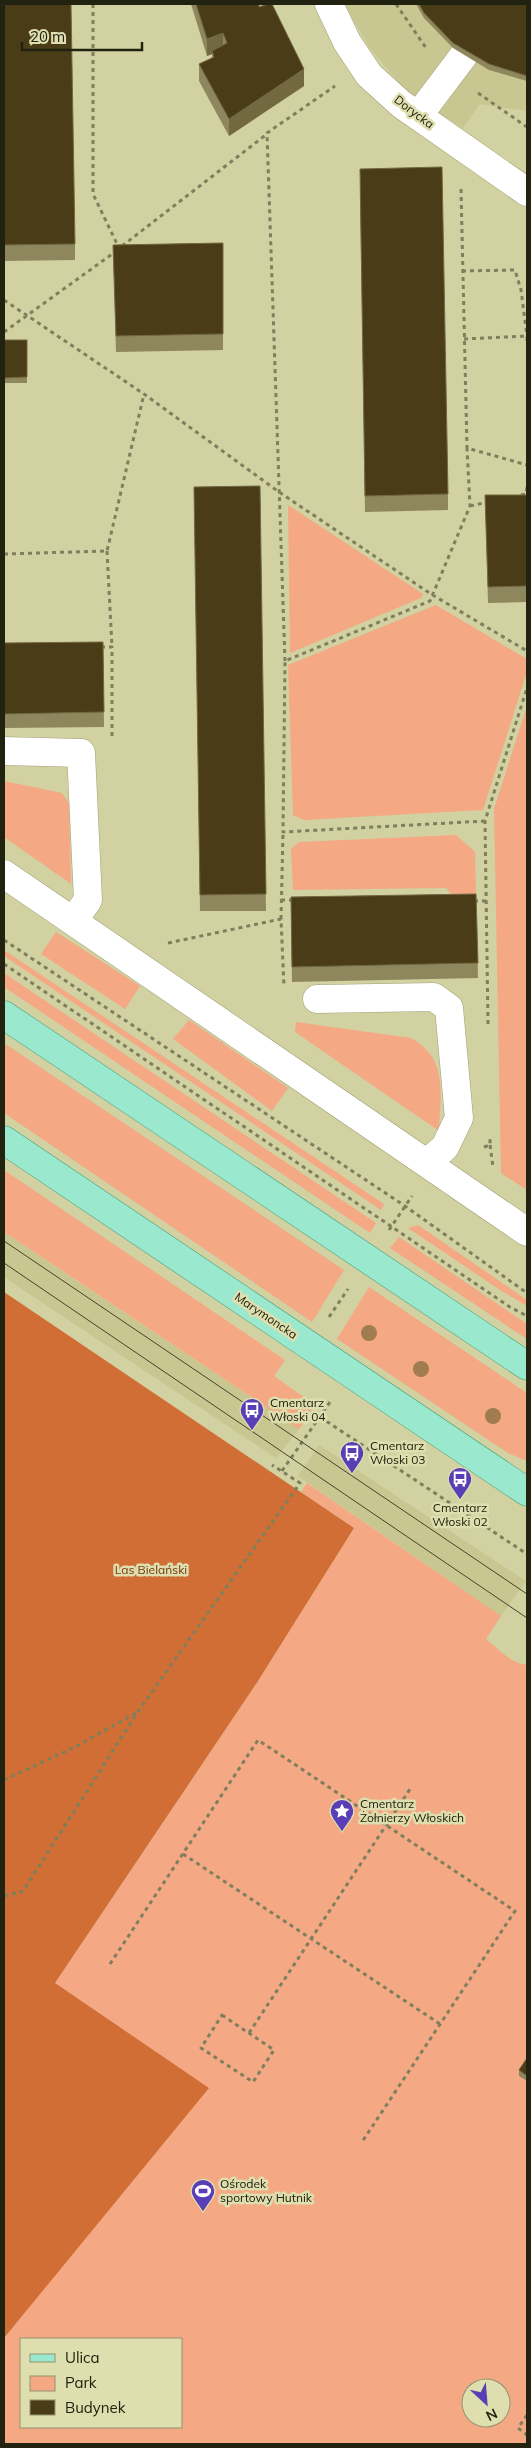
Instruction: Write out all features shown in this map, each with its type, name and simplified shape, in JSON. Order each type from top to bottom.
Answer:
[{"type":"main road","points":[[4,1015],[527,1366]]},
{"type":"main road","name":"Marymoncka","points":[[4,1140],[527,1492]]},
{"type":"street","name":"Dorycka","points":[[330,4],[348,42],[369,75],[401,104],[527,192]]},
{"type":"street","points":[[418,116],[464,55]]},
{"type":"street","points":[[4,751],[81,753],[88,900],[73,921]]},
{"type":"street","points":[[4,874],[435,1158],[527,1232]]},
{"type":"street","points":[[317,999],[434,997],[450,1008],[459,1118],[435,1158]]},
{"type":"path","points":[[93,4],[93,194],[119,249]]},
{"type":"path","points":[[4,332],[119,249],[267,133],[336,85]]},
{"type":"path","points":[[267,133],[285,661],[281,919],[284,997]]},
{"type":"path","points":[[285,661],[430,601],[431,594],[470,506],[460,187]]},
{"type":"path","points":[[462,271],[515,270],[522,290],[527,344]]},
{"type":"path","points":[[4,300],[144,394],[279,492],[431,594],[527,652]]},
{"type":"path","points":[[464,339],[527,336]]},
{"type":"path","points":[[112,746],[112,647],[107,551],[144,394]]},
{"type":"path","points":[[467,448],[527,465]]},
{"type":"path","points":[[516,496],[526,494],[527,487]]},
{"type":"path","points":[[470,506],[498,500]]},
{"type":"path","points":[[4,554],[107,551]]},
{"type":"path","points":[[92,647],[112,647]]},
{"type":"path","points":[[488,1025],[485,820],[527,688]]},
{"type":"path","points":[[283,832],[485,820]]},
{"type":"path","points":[[282,900],[301,900]]},
{"type":"path","points":[[467,901],[486,901]]},
{"type":"path","points":[[164,943],[281,919]]},
{"type":"path","points":[[4,940],[405,1206],[527,1293]]},
{"type":"path","points":[[4,964],[510,1307],[527,1316]]},
{"type":"path","points":[[405,1206],[435,1158],[460,1157],[490,1145],[490,1135]]},
{"type":"path","points":[[282,1471],[331,1401]]},
{"type":"path","points":[[320,1417],[527,1554]]},
{"type":"path","points":[[4,1896],[23,1891],[137,1713],[300,1483],[272,1465]]},
{"type":"path","points":[[4,1780],[75,1747],[137,1713]]},
{"type":"path","points":[[110,1964],[258,1740],[515,1911],[362,2142]]},
{"type":"path","points":[[249,2033],[412,1786]]},
{"type":"path","points":[[183,1854],[440,2024]]},
{"type":"path","points":[[222,2015],[249,2033],[274,2050],[253,2082],[201,2048],[222,2015]]},
{"type":"path","points":[[527,2415],[518,2428],[527,2435]]},
{"type":"shaded area","points":[[344,4],[527,4],[527,111],[480,104],[463,128],[407,93],[369,47]]},
{"type":"shaded area","points":[[4,1232],[299,1429],[276,1458],[4,1277]]},
{"type":"shaded area","points":[[319,1445],[526,1581],[501,1616],[298,1476]]},
{"type":"green space","points":[[288,505],[423,594],[421,598],[290,653]]},
{"type":"green space","points":[[436,605],[527,659],[527,672],[483,810],[304,820],[293,815],[288,665]]},
{"type":"green space","points":[[527,706],[527,1190],[501,1173],[494,809]]},
{"type":"green space","points":[[4,781],[62,793],[69,803],[71,884],[4,837]]},
{"type":"green space","points":[[456,835],[475,852],[476,894],[451,894],[446,888],[293,890],[291,849],[299,842]]},
{"type":"green space","points":[[56,932],[140,986],[125,1009],[41,954]]},
{"type":"green space","points":[[4,950],[384,1204],[381,1210],[4,956]]},
{"type":"green space","points":[[4,973],[376,1223],[370,1233],[4,987]]},
{"type":"green space","points":[[189,1020],[288,1088],[272,1111],[173,1039]]},
{"type":"green space","points":[[296,1022],[411,1038],[423,1047],[432,1056],[440,1078],[439,1131],[295,1032]]},
{"type":"green space","points":[[4,1043],[344,1270],[312,1322],[4,1113]]},
{"type":"green space","points":[[4,1170],[285,1360],[274,1376],[315,1405],[299,1429],[4,1232]]},
{"type":"green space","points":[[418,1225],[527,1300],[527,1306],[408,1228]]},
{"type":"green space","points":[[399,1237],[527,1324],[527,1339],[390,1248]]},
{"type":"green space","points":[[369,1287],[527,1393],[527,1461],[508,1453],[337,1339]]},
{"type":"green space","name":"Las Bielański","points":[[4,1292],[354,1528],[258,1681],[55,1983],[209,2088],[4,2338]]},
{"type":"green space","points":[[307,1483],[501,1616],[486,1639],[511,1659],[527,1664],[527,2444],[4,2444],[4,2000],[55,1983],[258,1681],[354,1528],[301,1492]]},
{"type":"building","points":[[4,4],[71,4],[75,244],[4,245]]},
{"type":"building","points":[[196,4],[259,4],[259,7],[272,4],[304,69],[229,119],[199,64],[214,57],[212,51],[227,43],[223,33],[207,39]]},
{"type":"building","points":[[419,4],[527,4],[527,76],[489,64],[453,43],[424,13]]},
{"type":"building","points":[[442,167],[448,494],[365,496],[360,169]]},
{"type":"building","points":[[223,243],[223,334],[116,336],[113,245]]},
{"type":"building","points":[[4,340],[27,340],[27,377],[4,378]]},
{"type":"building","points":[[260,486],[266,894],[200,895],[194,487]]},
{"type":"building","points":[[485,495],[527,495],[527,586],[488,587]]},
{"type":"building","points":[[103,642],[104,712],[4,714],[4,643]]},
{"type":"building","points":[[476,894],[478,963],[292,967],[291,897]]},
{"type":"building","points":[[527,2058],[527,2076],[519,2070]]},
{"type":"tram line","points":[[4,1241],[527,1594]]},
{"type":"tram line","points":[[4,1263],[527,1618]]},
{"type":"place","name":"Cmentarz Włoski 04","points":[[252,1431]]},
{"type":"place","name":"Cmentarz Włoski 03","points":[[352,1474]]},
{"type":"place","name":"Cmentarz Włoski 02","points":[[460,1500]]},
{"type":"place","name":"Cmentarz Żołnierzy Włoskich","points":[[342,1832]]},
{"type":"place","name":"Ośrodek sportowy Hutnik","points":[[203,2212]]}]
